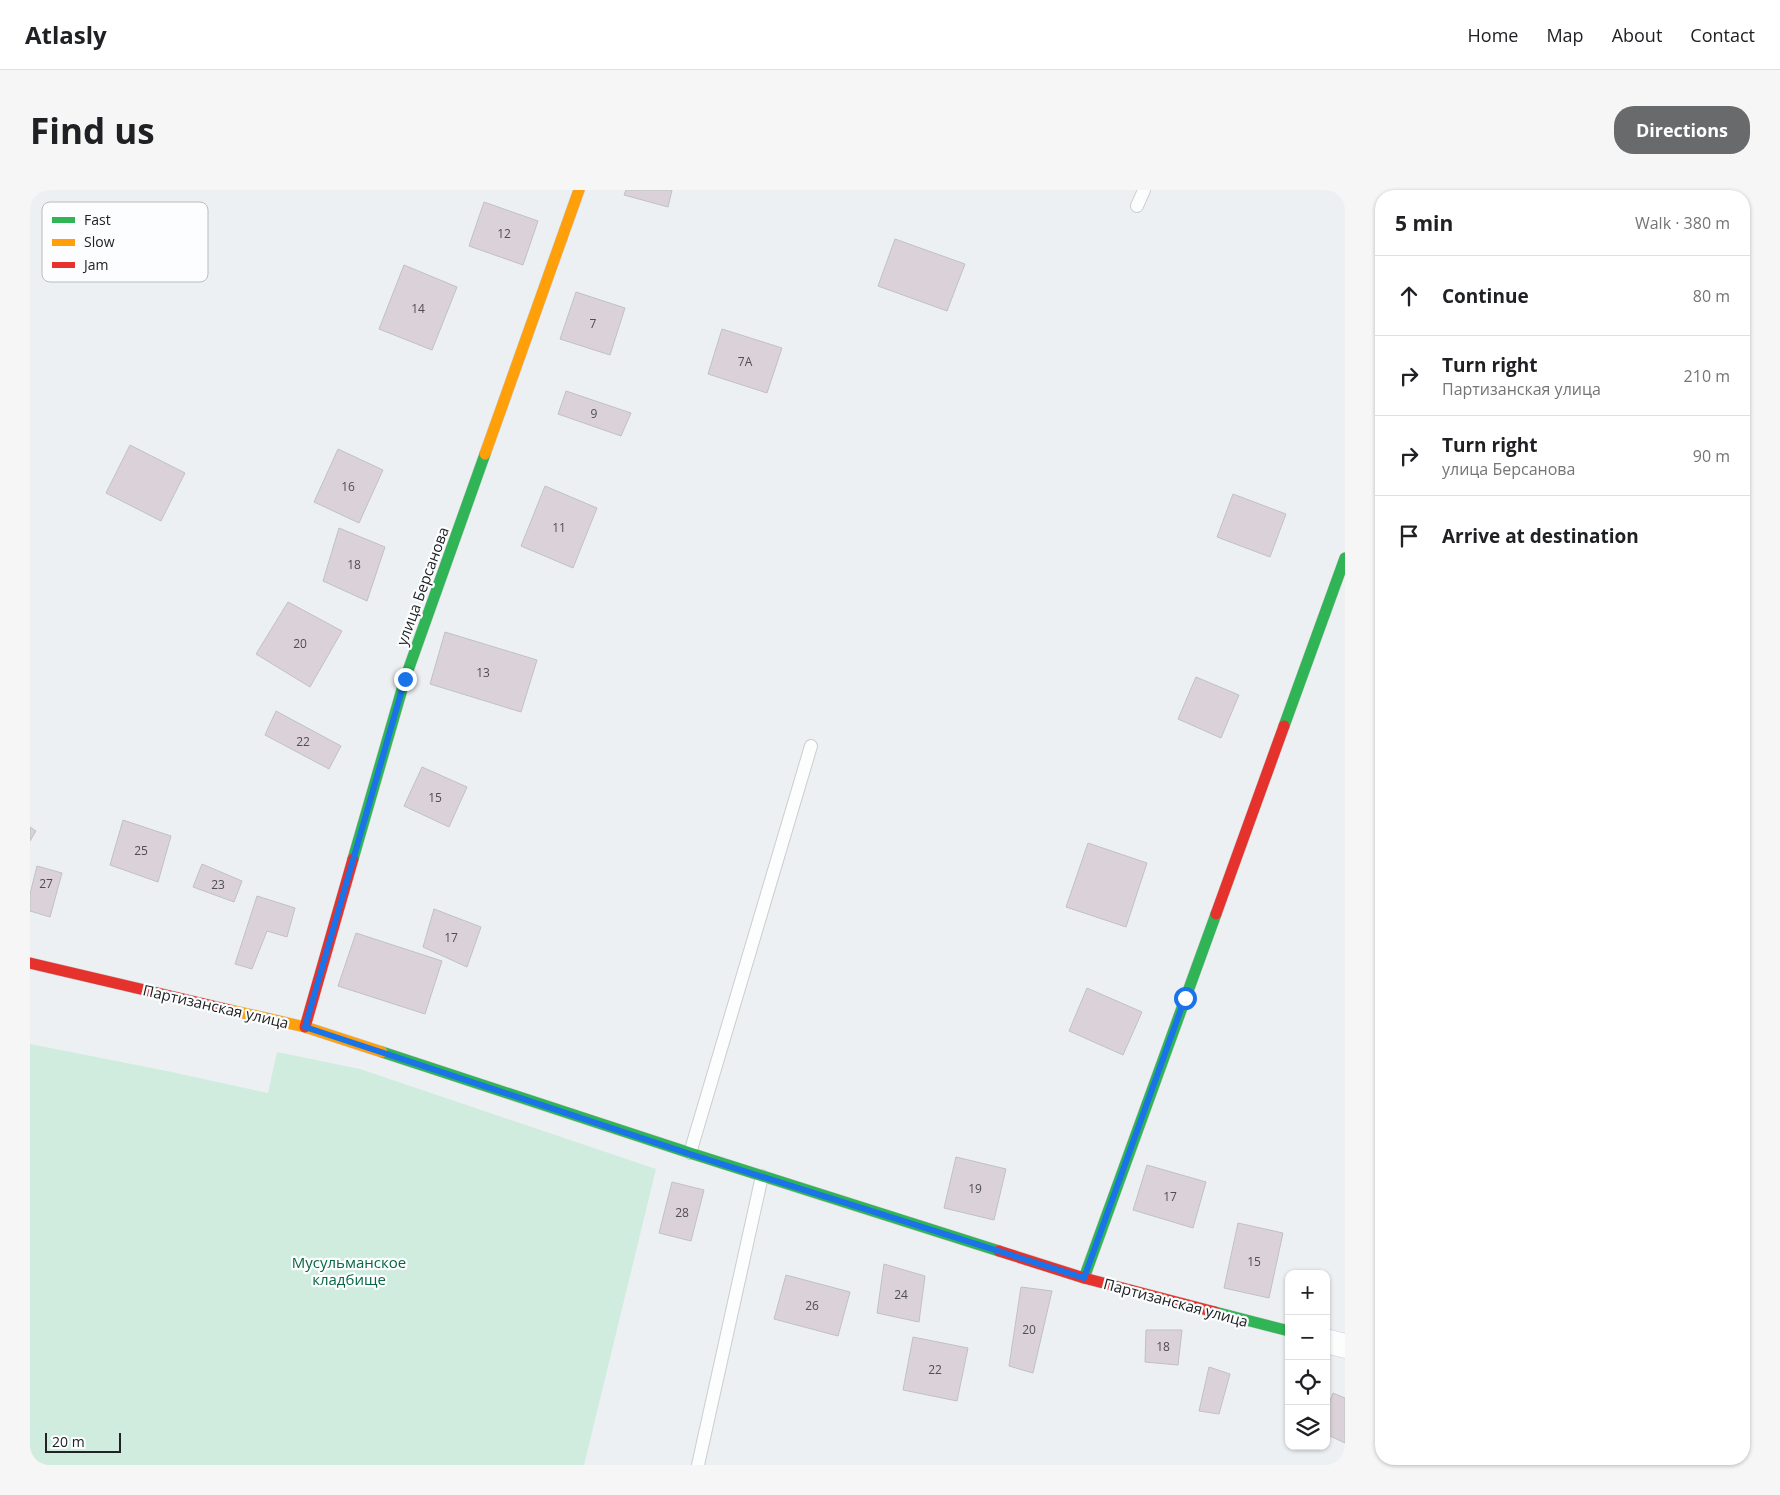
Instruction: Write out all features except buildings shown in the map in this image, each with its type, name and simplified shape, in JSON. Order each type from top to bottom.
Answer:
[{"type":"street","name":"улица Берсанова","points":[[305,1027],[405,679],[579,190]]},
{"type":"street","points":[[1084,1278],[1345,558]]},
{"type":"street","name":"Партизанская улица","points":[[30,963],[305,1027],[690,1154],[1084,1278],[1285,1330]]},
{"type":"street","points":[[1330,1342],[1345,1346]]},
{"type":"lane","points":[[1137,206],[1144,190]]},
{"type":"lane","points":[[690,1154],[811,746]]},
{"type":"lane","points":[[698,1465],[762,1176]]},
{"type":"green space","name":"Мусульманское кладбище","points":[[30,1044],[268,1093],[277,1052],[360,1069],[656,1169],[584,1465],[30,1465]]},
{"type":"traffic: fast","points":[[353,859],[405,679],[485,454]]},
{"type":"traffic: fast","points":[[1284,726],[1345,558]]},
{"type":"traffic: fast","points":[[1084,1278],[1216,914]]},
{"type":"traffic: fast","points":[[382,1052],[690,1153],[999,1251]]},
{"type":"traffic: fast","points":[[1215,1312],[1285,1330]]},
{"type":"traffic: slow","points":[[485,454],[579,190]]},
{"type":"traffic: slow","points":[[230,1010],[305,1027],[382,1052]]},
{"type":"traffic: jam","points":[[1216,914],[1284,726]]},
{"type":"traffic: jam","points":[[305,1027],[353,859]]},
{"type":"traffic: jam","points":[[30,963],[230,1010]]},
{"type":"traffic: jam","points":[[999,1251],[1084,1278],[1215,1312]]},
{"type":"route","points":[[405,679],[305,1027],[690,1154],[1084,1278],[1185,998]]}]
